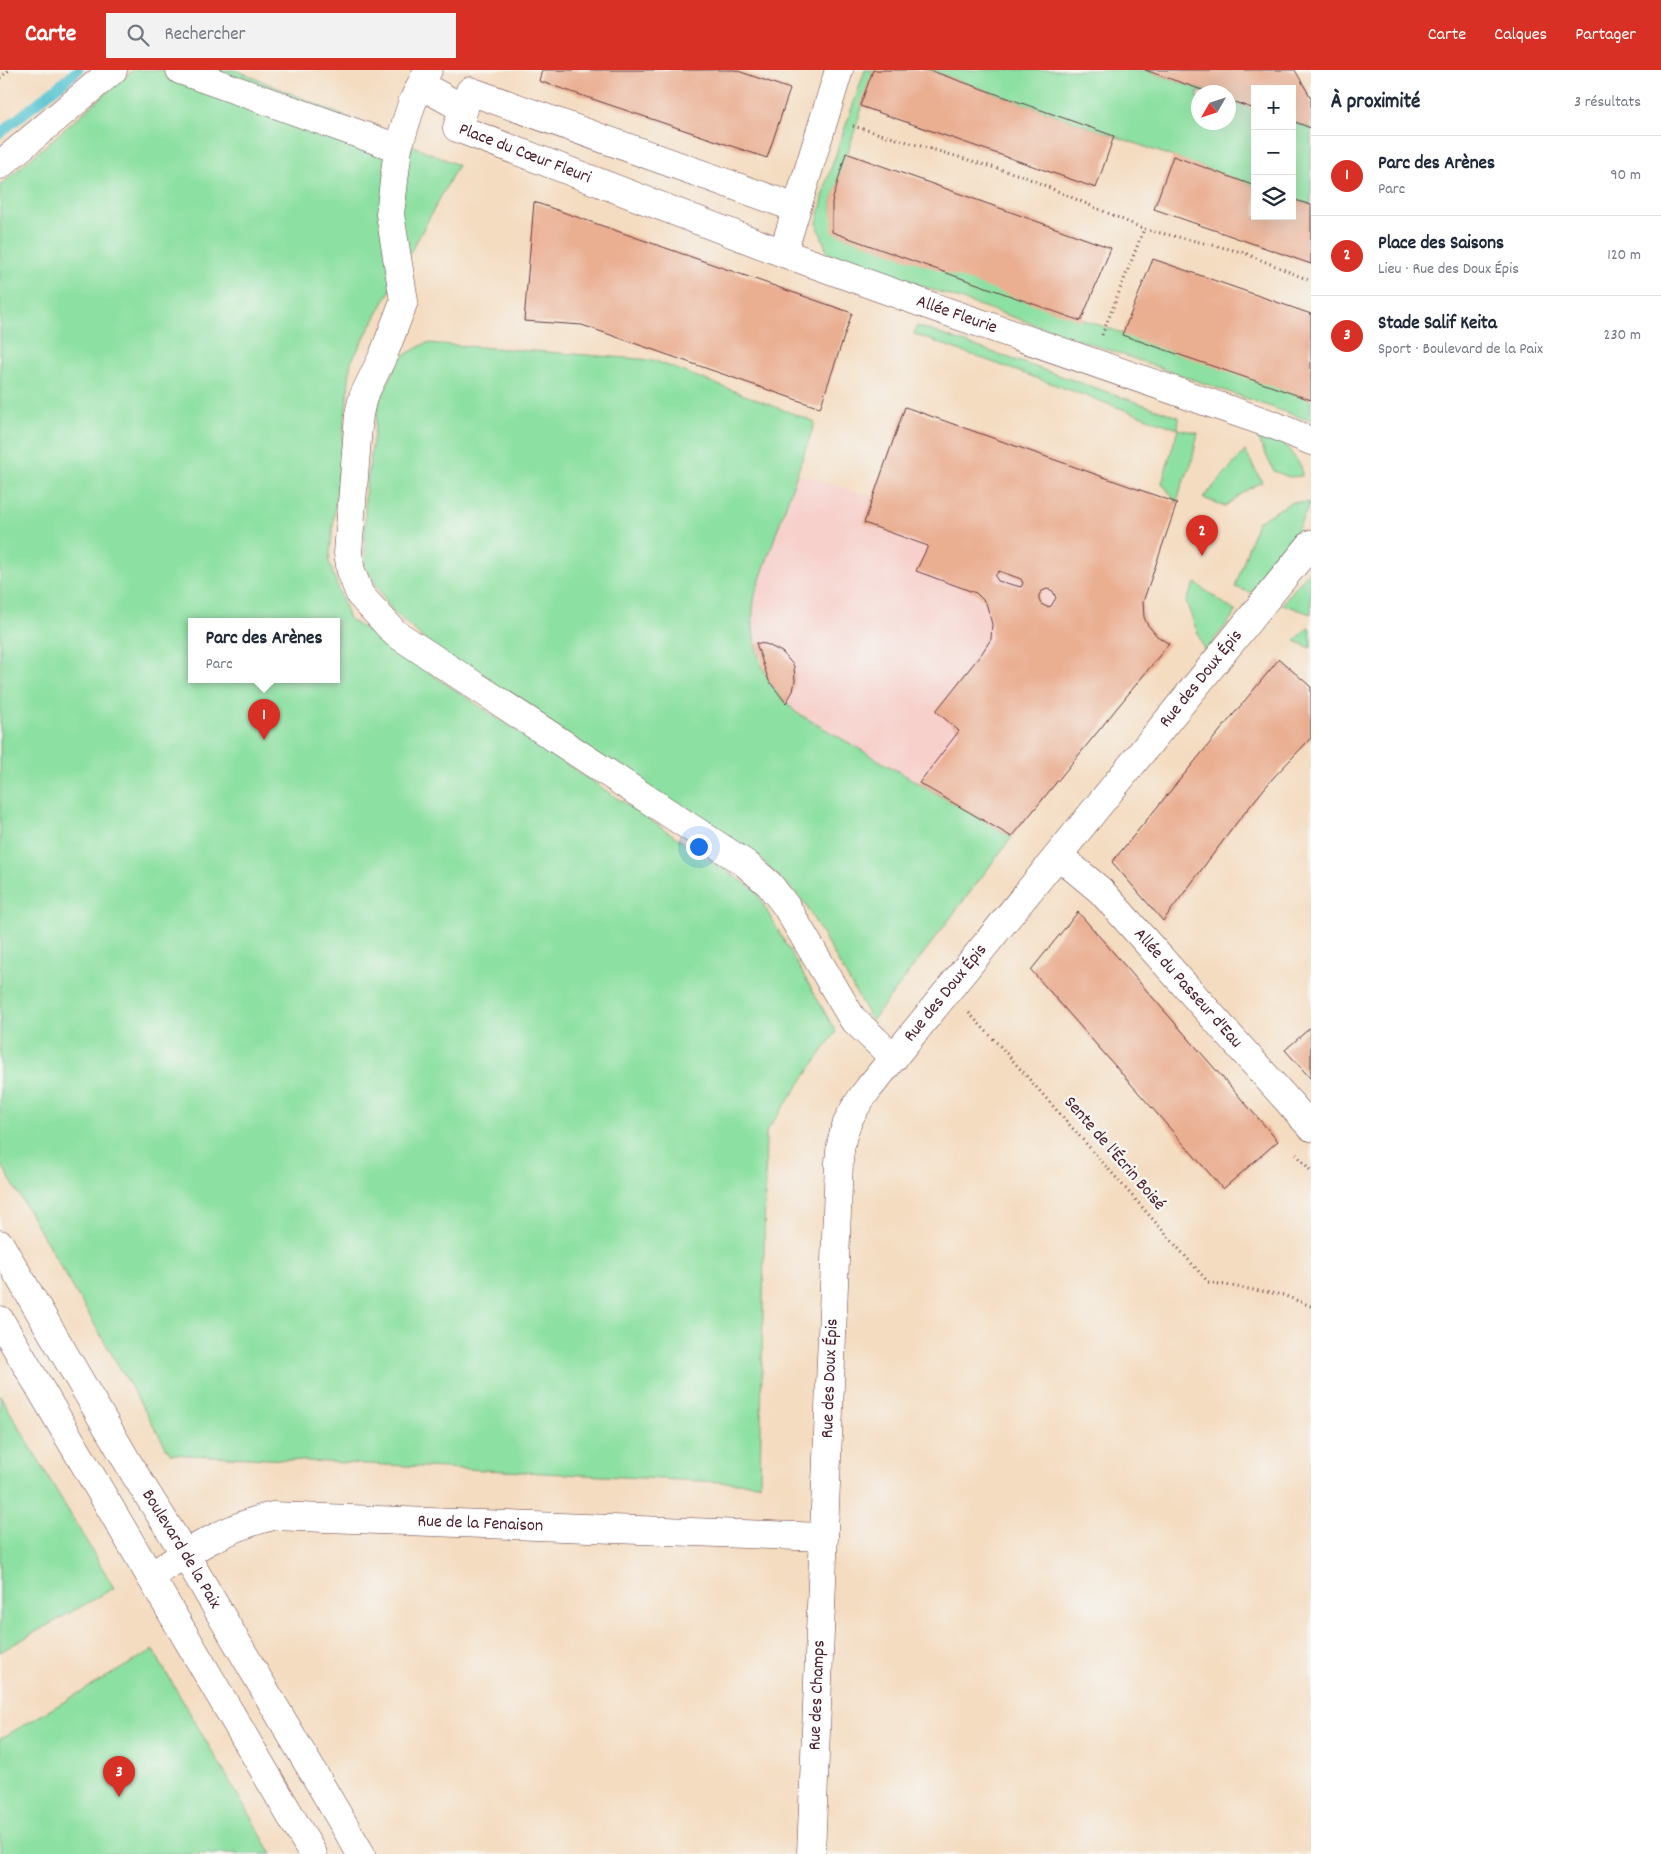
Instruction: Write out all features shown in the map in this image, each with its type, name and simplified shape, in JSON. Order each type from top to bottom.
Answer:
[{"type":"street","points":[[0,165],[113,70]]},
{"type":"street","points":[[180,70],[398,148]]},
{"type":"street","points":[[783,253],[839,70]]},
{"type":"street","points":[[464,109],[424,78],[412,103],[398,148],[390,214],[404,301],[383,356],[363,397],[359,414],[348,553],[351,571],[360,595],[395,633],[746,864],[769,884],[786,906],[852,1018],[894,1058]]},
{"type":"street","name":"Place du Cœur Fleuri","points":[[783,253],[457,128],[470,91],[796,208]]},
{"type":"street","name":"Allée Fleurie","points":[[783,253],[934,308],[1276,426],[1311,442]]},
{"type":"street","name":"Rue des Doux Épis","points":[[824,1537],[842,1133],[858,1102],[1311,544]]},
{"type":"street","name":"Allée du Passeur d'Eau","points":[[1059,856],[1101,891],[1311,1127]]},
{"type":"street","name":"Boulevard de la Paix","points":[[0,1244],[361,1854]]},
{"type":"street","points":[[0,1320],[313,1854]]},
{"type":"street","name":"Rue de la Fenaison","points":[[150,1576],[185,1554],[247,1523],[273,1516],[824,1537]]},
{"type":"street","name":"Rue des Champs","points":[[811,1854],[824,1537]]},
{"type":"path","points":[[0,78],[9,70]]},
{"type":"path","points":[[846,125],[856,126],[1024,176],[1144,229],[1242,252],[1311,280]]},
{"type":"path","points":[[1102,337],[1144,229]]},
{"type":"path","name":"Sente de l'Écrin Boisé","points":[[948,992],[1000,1046],[1208,1282],[1283,1295],[1311,1306]]},
{"type":"shaded area","points":[[905,407],[1177,503],[1143,602],[1144,617],[1147,624],[1157,636],[1169,644],[1012,837],[797,713],[786,703],[769,681],[753,638],[752,619],[756,591],[798,474],[873,497]]},
{"type":"green space","points":[[133,70],[236,70],[458,165],[351,362],[329,562],[349,619],[755,890],[836,1032],[766,1132],[760,1484],[170,1454],[0,1162],[0,185]]},
{"type":"green space","points":[[865,70],[874,70],[832,202],[833,232],[1311,399],[1311,421],[828,254],[817,224],[827,180]]},
{"type":"green space","points":[[929,70],[1144,70],[1191,86],[1191,130],[1236,130],[1236,102],[1251,108],[1251,185]]},
{"type":"green space","points":[[1296,122],[1311,128],[1311,205],[1296,200]]},
{"type":"green space","points":[[917,326],[1179,417],[1178,429],[914,334]]},
{"type":"green space","points":[[426,343],[653,360],[815,422],[756,591],[753,625],[759,658],[765,673],[784,701],[797,713],[1012,837],[872,1021],[804,902],[761,859],[663,800],[434,648],[392,610],[365,567],[365,495],[379,400],[401,357]]},
{"type":"green space","points":[[1178,429],[1198,433],[1191,465],[1182,485],[1177,503],[1162,483]]},
{"type":"green space","points":[[1264,432],[1283,442],[1301,466],[1302,476],[1289,477],[1274,471],[1256,435]]},
{"type":"green space","points":[[1245,451],[1262,482],[1225,506],[1203,498]]},
{"type":"green space","points":[[1292,502],[1310,503],[1289,548],[1251,593],[1235,587],[1257,522]]},
{"type":"green space","points":[[1311,569],[1311,614],[1282,604]]},
{"type":"green space","points":[[1195,583],[1236,612],[1205,652],[1186,602]]},
{"type":"green space","points":[[1308,627],[1311,629],[1311,648],[1295,641]]},
{"type":"green space","points":[[0,1395],[114,1588],[0,1652]]},
{"type":"green space","points":[[153,1650],[272,1854],[0,1854],[0,1739]]},
{"type":"building","points":[[542,70],[735,70],[790,89],[767,158],[539,81]]},
{"type":"building","points":[[873,70],[929,70],[1114,136],[1096,188],[860,106]]},
{"type":"building","points":[[1145,70],[1295,70],[1311,98],[1311,128],[1296,122],[1296,85],[1251,85],[1251,108],[1236,103],[1236,85],[1191,86]]},
{"type":"building","points":[[846,153],[1111,248],[1081,321],[832,232],[832,202]]},
{"type":"building","points":[[1173,156],[1251,185],[1251,220],[1296,220],[1296,200],[1311,205],[1311,264],[1154,209]]},
{"type":"building","points":[[534,202],[852,313],[820,408],[582,325],[524,321]]},
{"type":"building","points":[[1153,259],[1311,314],[1311,400],[1122,335]]},
{"type":"building","points":[[905,407],[1177,503],[1143,602],[1144,617],[1147,624],[1157,636],[1169,644],[1012,837],[919,783],[959,731],[936,711],[991,639],[992,624],[986,603],[976,593],[916,571],[928,546],[864,523]],"holes":[[[999,571],[1021,579],[1023,583],[1021,587],[998,581],[995,576]],[[1047,589],[1053,591],[1056,598],[1051,606],[1047,607],[1041,604],[1039,600],[1039,595]]]},
{"type":"building","points":[[756,643],[766,644],[782,652],[794,666],[795,681],[793,691],[786,703],[769,681]]},
{"type":"building","points":[[1279,659],[1311,687],[1311,738],[1273,778],[1238,821],[1163,921],[1112,862]]},
{"type":"building","points":[[1078,912],[1278,1141],[1223,1189],[1031,970]]},
{"type":"building","points":[[1311,1027],[1311,1079],[1285,1050]]},
{"type":"waterway","points":[[0,133],[78,70]]},
{"type":"place","name":"Place des Saisons","points":[[1202,556]]},
{"type":"place","name":"Parc des Arènes","points":[[264,740]]},
{"type":"place","name":"Stade Salif Keita","points":[[119,1797]]}]
